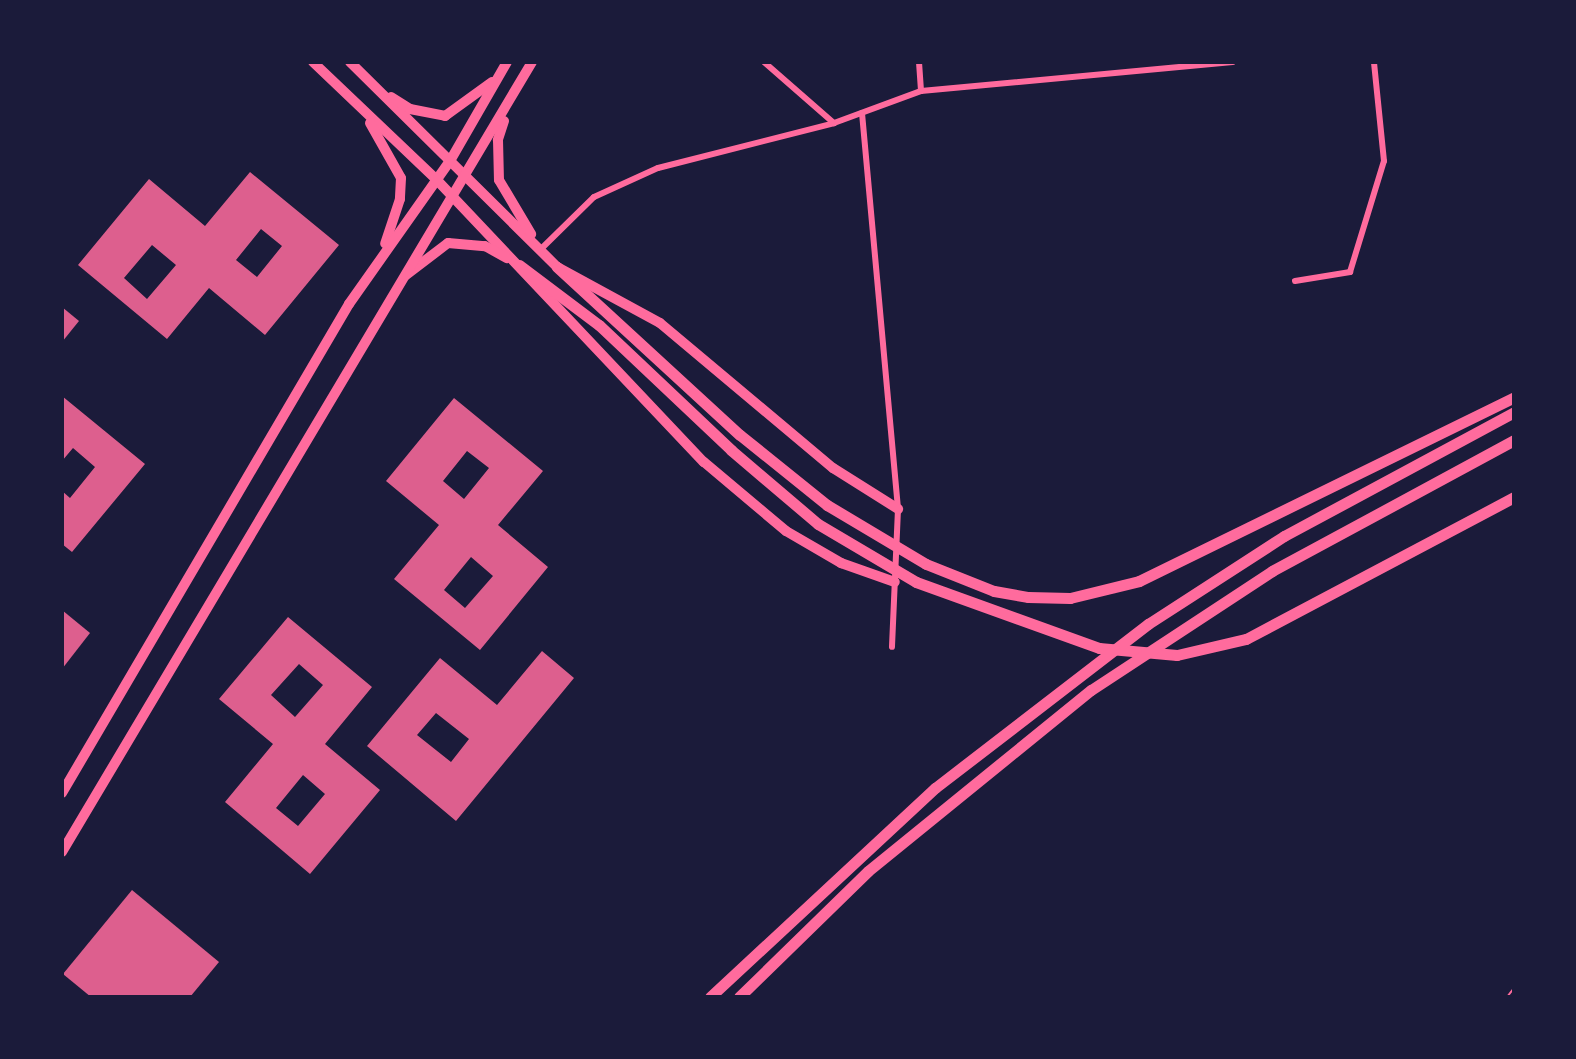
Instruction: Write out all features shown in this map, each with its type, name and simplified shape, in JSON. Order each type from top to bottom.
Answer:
[{"type":"highway","points":[[519,265],[572,304],[780,494],[818,524],[916,582],[1051,633],[1136,654],[1177,655],[1246,639],[1514,497]]},
{"type":"highway","points":[[557,267],[740,435],[861,527],[926,564],[994,591],[1028,597],[1106,592],[1139,581],[1514,397]]},
{"type":"highway","points":[[710,997],[935,788],[1136,633],[1284,536],[1514,412]]},
{"type":"highway","points":[[739,997],[868,871],[1091,690],[1272,571],[1514,440]]},
{"type":"main road","points":[[313,62],[435,178],[519,265],[555,310],[704,462],[786,531],[841,563],[895,582]]},
{"type":"main road","points":[[350,62],[557,267],[660,323],[833,468],[898,509]]},
{"type":"main road","points":[[64,788],[380,258],[450,161],[507,62]]},
{"type":"main road","points":[[62,852],[396,283],[466,177],[532,62]]},
{"type":"main road","points":[[374,86],[410,109],[445,116],[499,76]]},
{"type":"main road","points":[[512,98],[498,140],[499,180],[541,249]]},
{"type":"main road","points":[[352,99],[386,145],[401,178],[400,199],[380,258]]},
{"type":"main road","points":[[396,283],[435,250],[464,241],[519,265]]},
{"type":"street","points":[[764,62],[834,123]]},
{"type":"street","points":[[919,62],[921,91]]},
{"type":"street","points":[[541,249],[594,197],[658,168],[834,123],[921,91],[1233,62]]},
{"type":"street","points":[[1295,281],[1350,272],[1384,161],[1374,62]]},
{"type":"street","points":[[862,113],[898,509],[892,647]]},
{"type":"path","points":[[1507,997],[1514,988]]},
{"type":"building","points":[[250,172],[339,245],[265,335],[209,288],[167,339],[78,265],[149,179],[205,226]],"holes":[[[261,229],[282,246],[257,277],[236,260]],[[152,245],[176,265],[147,299],[124,278]]]},
{"type":"building","points":[[62,307],[79,321],[62,342]]},
{"type":"building","points":[[62,396],[145,464],[72,552],[62,544],[62,491],[70,498],[95,467],[73,448],[62,461]]},
{"type":"building","points":[[454,398],[543,471],[498,525],[548,567],[480,650],[394,579],[439,525],[386,481]],"holes":[[[467,451],[489,468],[464,499],[443,481]],[[471,557],[493,576],[465,608],[444,590]]]},
{"type":"building","points":[[62,610],[90,633],[62,669]]},
{"type":"building","points":[[288,617],[372,687],[325,744],[380,790],[310,874],[225,802],[273,744],[219,699]],"holes":[[[299,664],[323,685],[295,717],[271,695]],[[303,775],[325,794],[298,826],[276,808]]]},
{"type":"building","points":[[542,651],[574,678],[456,821],[367,746],[440,658],[497,705]],"holes":[[[436,713],[469,739],[451,762],[417,735]]]},
{"type":"building","points":[[132,890],[219,962],[190,997],[91,997],[63,974]]}]
